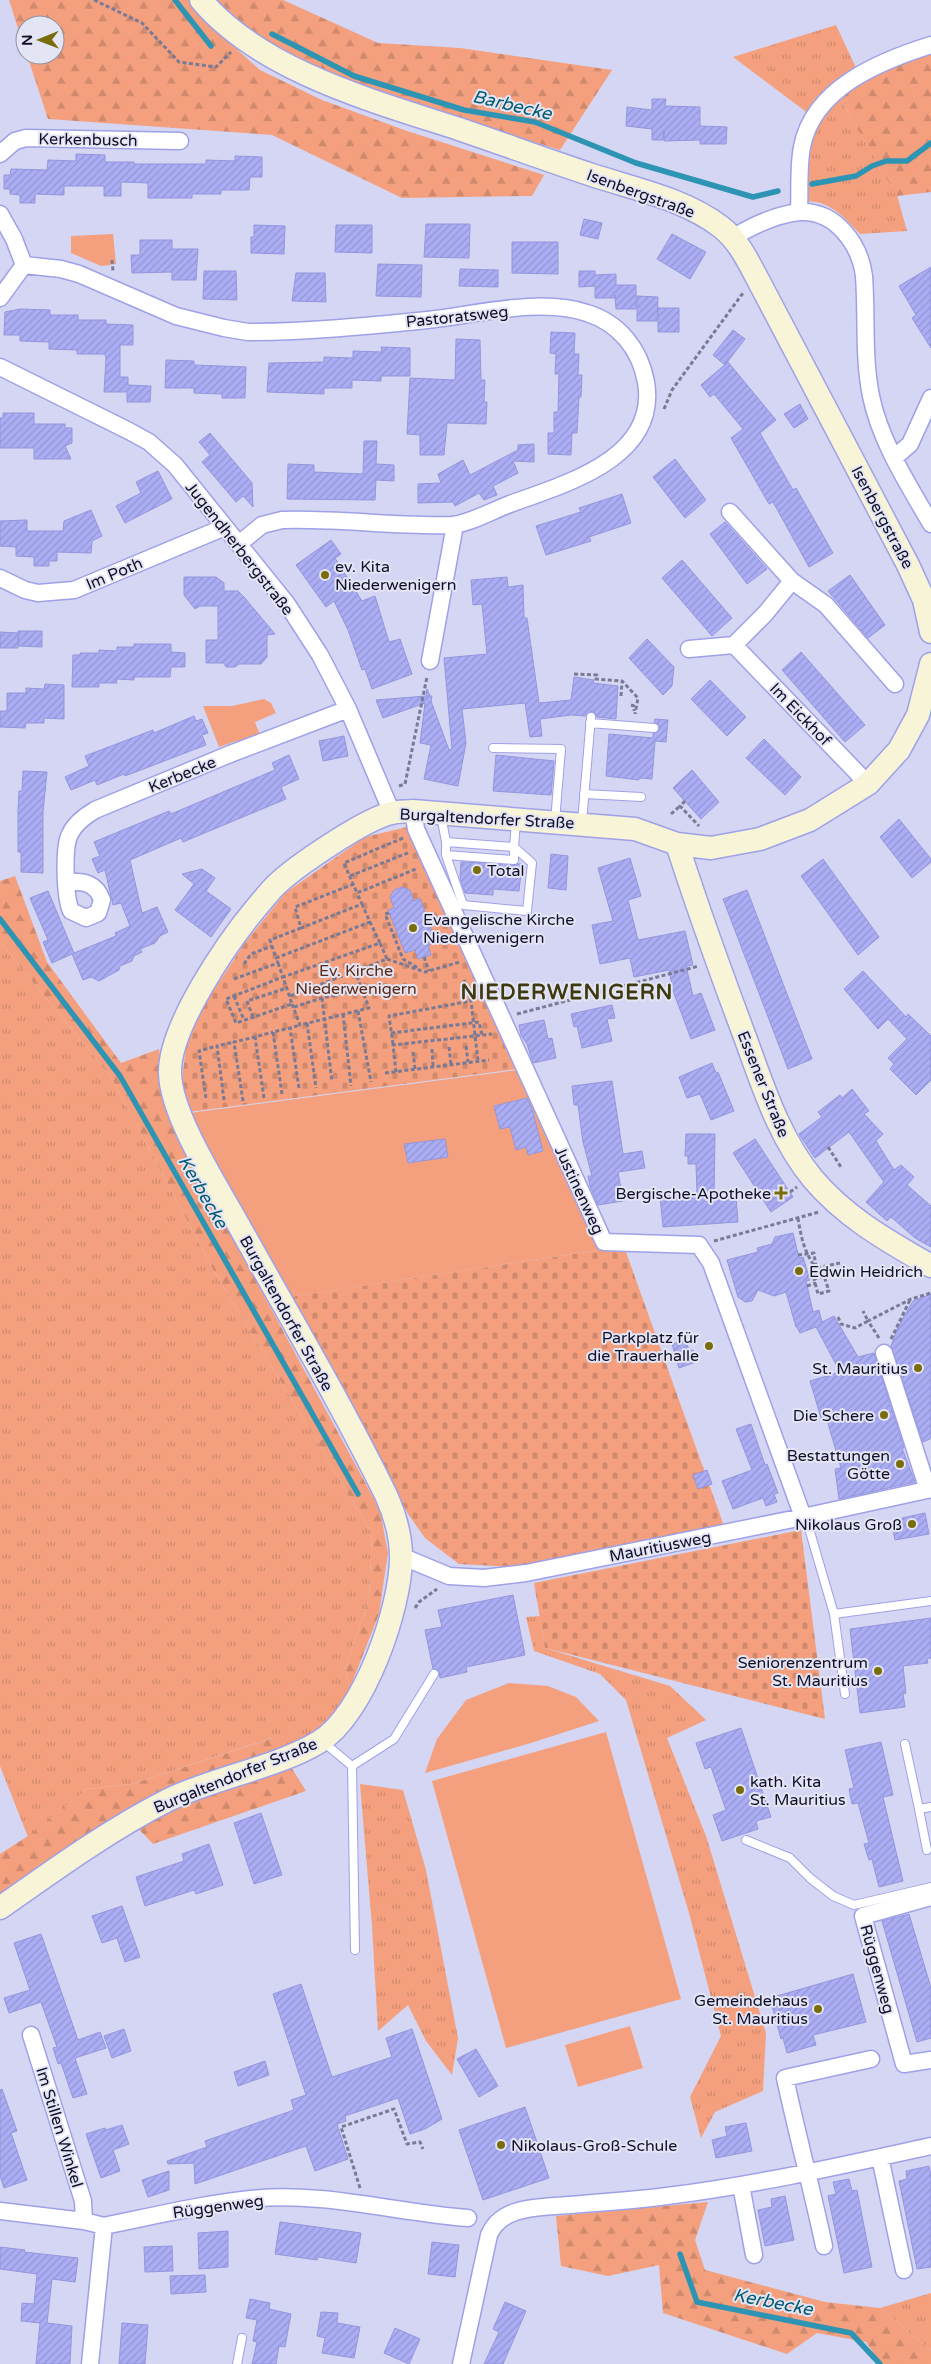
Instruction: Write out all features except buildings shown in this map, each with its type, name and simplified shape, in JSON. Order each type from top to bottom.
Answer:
[{"type":"main road","name":"Isenbergstraße","points":[[201,0],[211,12],[252,45],[269,56],[320,80],[689,208],[722,228],[732,238],[756,276],[908,565],[924,600],[931,632]]},
{"type":"main road","points":[[928,690],[931,664]]},
{"type":"main road","name":"Burgaltendorfer Straße","points":[[0,1908],[143,1813],[176,1797],[304,1750],[321,1741],[340,1724],[365,1686],[387,1630],[396,1597],[401,1556],[398,1530],[386,1495],[206,1167],[177,1108],[170,1071],[174,1045],[186,1015],[243,924],[275,886],[290,873],[396,805],[441,814],[635,829],[677,844],[710,848],[760,839],[810,820],[868,784],[899,750],[918,715],[928,690]]},
{"type":"main road","name":"Essener Straße","points":[[677,844],[716,961],[779,1125],[792,1150],[812,1178],[839,1207],[870,1231],[931,1266]]},
{"type":"street","points":[[799,212],[802,147],[810,122],[817,110],[827,99],[847,84],[881,65],[931,45]]},
{"type":"street","name":"Kerkenbusch","points":[[0,154],[15,141],[26,138],[180,141]]},
{"type":"street","points":[[732,238],[750,228],[799,212],[823,216],[834,222],[851,241],[862,264],[870,393],[876,416],[894,458],[931,524]]},
{"type":"street","points":[[0,214],[14,239],[24,265],[0,298]]},
{"type":"street","name":"Pastoratsweg","points":[[24,265],[61,269],[79,274],[176,316],[248,332],[426,320],[551,307],[587,313],[614,326],[633,348],[643,370],[646,385],[647,401],[644,416],[630,442],[619,453],[579,478],[455,525],[282,520],[262,525],[240,544]]},
{"type":"street","name":"Jugendherbergstraße","points":[[0,367],[149,442],[175,465],[287,604],[320,655],[396,805]]},
{"type":"street","points":[[894,458],[910,444],[931,398]]},
{"type":"street","points":[[730,512],[792,581],[826,605],[895,684]]},
{"type":"street","points":[[430,661],[455,525]]},
{"type":"street","name":"Im Poth","points":[[0,578],[25,590],[38,593],[74,590],[225,527]]},
{"type":"street","points":[[689,649],[734,645],[765,614],[792,581]]},
{"type":"street","name":"Im Eickhof","points":[[734,645],[868,784]]},
{"type":"street","name":"Kerbecke","points":[[67,882],[66,847],[70,834],[79,822],[95,810],[230,754],[348,709]]},
{"type":"street","name":"Justinenweg","points":[[396,805],[416,829],[467,960],[502,1018],[604,1242],[699,1245]]},
{"type":"street","points":[[699,1245],[712,1263],[803,1517]]},
{"type":"street","points":[[882,1346],[927,1490]]},
{"type":"street","name":"Mauritiusweg","points":[[401,1556],[450,1576],[484,1578],[526,1573],[927,1490]]},
{"type":"street","name":"Rüggenweg","points":[[931,1897],[863,1916],[904,2064],[931,2060]]},
{"type":"street","name":"Im Stillen Winkel","points":[[31,2035],[83,2201],[84,2221]]},
{"type":"street","points":[[824,2246],[809,2172],[801,2154],[785,2078],[871,2059]]},
{"type":"street","points":[[461,2364],[489,2235],[498,2221],[510,2213],[536,2208],[666,2196],[741,2185],[931,2146]]},
{"type":"street","points":[[880,2157],[904,2270]]},
{"type":"street","points":[[741,2185],[754,2255]]},
{"type":"street","name":"Rüggenweg","points":[[0,2211],[84,2221],[104,2226],[252,2199],[306,2199],[468,2218]]},
{"type":"street","points":[[90,2364],[104,2226]]},
{"type":"lane","points":[[581,824],[591,720],[654,728]]},
{"type":"lane","points":[[493,748],[561,749],[555,822]]},
{"type":"lane","points":[[584,794],[641,797]]},
{"type":"lane","points":[[441,814],[446,842],[446,855],[463,905],[527,911],[532,863],[514,847],[446,842]]},
{"type":"lane","points":[[446,855],[514,860],[517,819]]},
{"type":"lane","points":[[803,1517],[808,1525],[834,1614],[845,1694]]},
{"type":"lane","points":[[834,1614],[931,1601]]},
{"type":"lane","points":[[352,1766],[394,1739],[434,1674]]},
{"type":"lane","points":[[321,1741],[352,1766]]},
{"type":"lane","points":[[905,1744],[927,1850]]},
{"type":"lane","points":[[352,1766],[355,1950]]},
{"type":"lane","points":[[918,1809],[931,1807]]},
{"type":"lane","points":[[746,1840],[790,1858],[832,1896],[854,1905],[931,1887]]},
{"type":"lane","points":[[237,2364],[242,2338]]},
{"type":"path","points":[[94,0],[142,22],[179,62],[216,67],[229,52],[252,45]]},
{"type":"path","points":[[672,390],[756,276]]},
{"type":"path","points":[[396,805],[405,784],[430,661]]},
{"type":"path","points":[[574,674],[597,675],[595,680],[622,681],[638,698],[635,717],[631,726]]},
{"type":"path","points":[[621,696],[622,681]]},
{"type":"path","points":[[631,705],[634,706],[635,717]]},
{"type":"path","points":[[671,814],[685,802]]},
{"type":"path","points":[[680,806],[704,831],[710,848]]},
{"type":"path","points":[[387,959],[344,863],[408,836]]},
{"type":"path","points":[[350,876],[414,850]]},
{"type":"path","points":[[358,893],[422,866]]},
{"type":"path","points":[[301,928],[294,907],[354,884]]},
{"type":"path","points":[[300,1025],[270,940],[362,904]]},
{"type":"path","points":[[389,912],[385,914],[402,959],[427,971]]},
{"type":"path","points":[[276,958],[370,922]]},
{"type":"path","points":[[362,989],[322,998],[236,1023],[226,999],[380,942]]},
{"type":"path","points":[[244,964],[251,954],[272,946]]},
{"type":"path","points":[[424,957],[427,971]]},
{"type":"path","points":[[290,996],[387,959],[427,971],[467,960]]},
{"type":"path","points":[[461,970],[467,960]]},
{"type":"path","points":[[502,1018],[716,961]]},
{"type":"path","points":[[234,979],[278,963]]},
{"type":"path","points":[[206,1098],[199,1051],[369,1008],[355,971]]},
{"type":"path","points":[[464,978],[471,1002],[478,1061]]},
{"type":"path","points":[[247,1001],[287,988]]},
{"type":"path","points":[[244,992],[253,1018]]},
{"type":"path","points":[[234,996],[244,1020]]},
{"type":"path","points":[[322,998],[332,1082]]},
{"type":"path","points":[[396,1072],[389,1016],[471,1002]]},
{"type":"path","points":[[358,1011],[371,1082]]},
{"type":"path","points":[[343,1014],[351,1086]]},
{"type":"path","points":[[391,1033],[479,1022],[482,1035]]},
{"type":"path","points":[[307,1023],[316,1088]]},
{"type":"path","points":[[290,1028],[299,1088]]},
{"type":"path","points":[[273,1032],[282,1094]]},
{"type":"path","points":[[393,1044],[509,1034]]},
{"type":"path","points":[[255,1036],[264,1098]]},
{"type":"path","points":[[234,1042],[243,1101]]},
{"type":"path","points":[[217,1046],[224,1100]]},
{"type":"path","points":[[466,1046],[468,1062]]},
{"type":"path","points":[[449,1047],[451,1065]]},
{"type":"path","points":[[432,1049],[433,1067]]},
{"type":"path","points":[[413,1052],[415,1069]]},
{"type":"path","points":[[385,1073],[489,1060]]},
{"type":"path","points":[[828,1147],[841,1167]]},
{"type":"path","points":[[699,1245],[839,1207]]},
{"type":"path","points":[[798,1218],[802,1241],[808,1258],[816,1268]]},
{"type":"path","points":[[798,1255],[806,1252],[814,1253],[816,1268],[812,1277]]},
{"type":"path","points":[[805,1262],[808,1258]]},
{"type":"path","points":[[816,1268],[840,1263]]},
{"type":"path","points":[[824,1276],[829,1291],[818,1294],[812,1277],[824,1276]]},
{"type":"path","points":[[807,1286],[816,1284]]},
{"type":"path","points":[[838,1317],[841,1324],[855,1328],[911,1299],[931,1293]]},
{"type":"path","points":[[863,1311],[882,1346],[911,1299]]},
{"type":"path","points":[[365,2205],[341,2127],[394,2109],[408,2144],[420,2142],[423,2149]]},
{"type":"green space","points":[[9,0],[189,0],[211,26],[260,70],[322,100],[407,131],[544,175],[532,196],[402,198],[272,135],[48,119],[30,65],[65,65],[65,15],[15,15],[15,19]]},
{"type":"green space","points":[[214,0],[283,0],[378,43],[460,48],[612,70],[560,150],[413,105],[276,54]]},
{"type":"green space","points":[[836,25],[857,70],[840,78],[809,114],[733,57]]},
{"type":"green space","points":[[931,52],[931,192],[897,196],[838,96],[886,70]]},
{"type":"green space","points":[[838,96],[897,195],[907,231],[860,234],[829,206],[821,203],[804,202],[806,158],[812,137],[823,114]]},
{"type":"green space","points":[[113,234],[116,264],[101,266],[71,253],[71,236]]},
{"type":"green space","points":[[264,699],[271,703],[276,713],[255,722],[260,735],[238,744],[236,741],[219,747],[203,706],[232,706]]},
{"type":"green space","name":"Ev. Kirche Niederwenigern","points":[[407,827],[517,1069],[189,1112],[183,1093],[186,1048],[202,1008],[244,944],[285,893],[365,837]]},
{"type":"green space","points":[[15,876],[47,962],[121,1063],[159,1049],[167,1111],[243,1257],[380,1510],[388,1553],[379,1614],[350,1688],[345,1669],[369,1600],[372,1533],[214,1271],[111,1077],[0,942],[0,881]]},
{"type":"green space","points":[[0,942],[111,1077],[214,1271],[372,1533],[369,1600],[345,1669],[350,1688],[335,1711],[321,1726],[279,1749],[272,1738],[132,1784],[87,1789],[28,1837],[0,1766]]},
{"type":"green space","points":[[517,1070],[599,1250],[290,1297],[189,1113]]},
{"type":"green space","points":[[599,1250],[626,1252],[724,1526],[515,1567],[459,1564],[425,1538],[408,1514],[289,1297]]},
{"type":"green space","points":[[801,1530],[825,1719],[545,1648],[534,1583]]},
{"type":"green space","points":[[540,1616],[545,1648],[670,1686],[706,1720],[667,1738],[706,1836],[766,2033],[763,2091],[715,2112],[701,2138],[690,2097],[721,2036],[689,1913],[626,1700],[600,1674],[534,1651],[526,1617]]},
{"type":"green space","points":[[509,1683],[548,1686],[576,1697],[599,1721],[531,1743],[425,1773],[437,1739],[466,1700]]},
{"type":"green space","points":[[606,1732],[681,1999],[506,2048],[432,1781]]},
{"type":"green space","points":[[273,1738],[306,1791],[153,1844],[124,1814],[0,1902],[0,1854],[28,1836],[87,1789],[132,1784]]},
{"type":"green space","points":[[360,1784],[403,1790],[426,1870],[458,2038],[452,2075],[426,2041],[408,2005],[378,2031],[372,1926]]},
{"type":"green space","points":[[630,2026],[643,2068],[578,2087],[565,2045]]},
{"type":"green space","points":[[708,2202],[695,2240],[705,2270],[825,2302],[880,2308],[931,2350],[931,2364],[881,2364],[866,2342],[817,2333],[787,2354],[663,2313],[659,2265],[608,2276],[561,2266],[556,2216]]},
{"type":"green space","points":[[931,2293],[931,2350],[880,2308]]},
{"type":"waterway","name":"Barbecke","points":[[175,0],[211,46]]},
{"type":"waterway","name":"Barbecke","points":[[272,34],[354,76],[464,110],[535,122],[636,163],[753,197],[778,191]]},
{"type":"waterway","name":"Barbecke","points":[[812,184],[856,176],[872,166],[886,161],[907,161],[931,143]]},
{"type":"waterway","name":"Kerbecke","points":[[0,919],[120,1076],[358,1494]]},
{"type":"waterway","name":"Kerbecke","points":[[680,2254],[697,2302],[851,2333],[880,2364]]},
{"type":"place","name":"ev. Kita Niederwenigern","points":[[325,575]]},
{"type":"place","name":"Total","points":[[477,870]]},
{"type":"place","name":"Evangelische Kirche Niederwenigern","points":[[413,928]]},
{"type":"place","name":"Bergische-Apotheke","points":[[781,1193]]},
{"type":"place","name":"Edwin Heidrich","points":[[799,1271]]},
{"type":"place","name":"Parkplatz für die Trauerhalle","points":[[709,1346]]},
{"type":"place","name":"St. Mauritius","points":[[918,1368]]},
{"type":"place","name":"Die Schere","points":[[884,1415]]},
{"type":"place","name":"Bestattungen Götte","points":[[900,1464]]},
{"type":"place","name":"Nikolaus Groß","points":[[912,1524]]},
{"type":"place","name":"Seniorenzentrum St. Mauritius","points":[[878,1671]]},
{"type":"place","name":"kath. Kita St. Mauritius","points":[[740,1790]]},
{"type":"place","name":"Gemeindehaus St. Mauritius","points":[[818,2009]]},
{"type":"place","name":"Nikolaus-Groß-Schule","points":[[501,2145]]},
{"type":"district","name":"NIEDERWENIGERN","points":[[567,992]]}]
